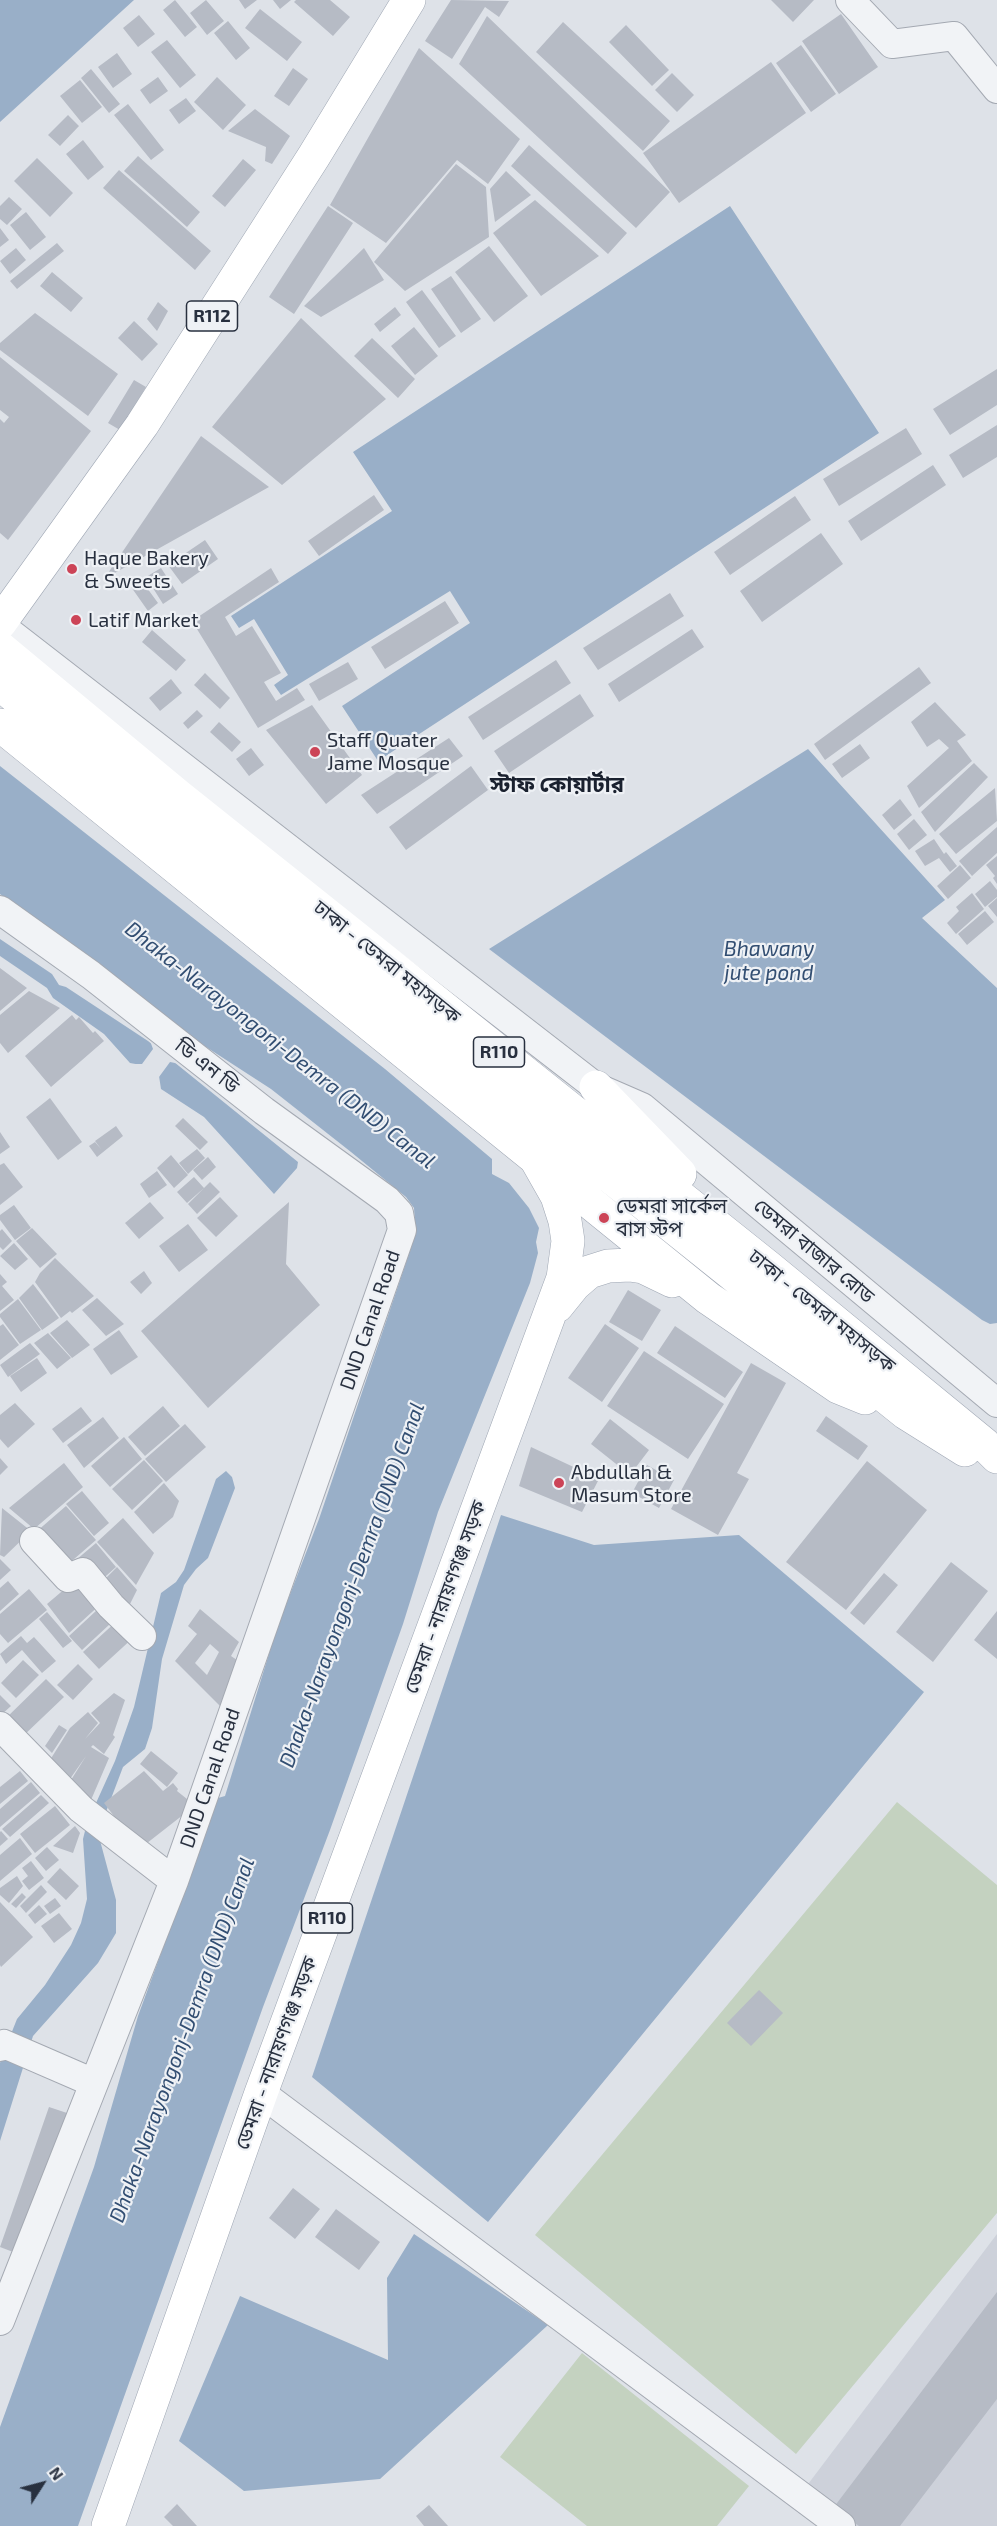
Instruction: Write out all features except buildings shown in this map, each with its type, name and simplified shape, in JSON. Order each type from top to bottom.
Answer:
[{"type":"main road","name":"R112","points":[[0,624],[142,425],[314,156],[409,0]]},
{"type":"main road","name":"ঢাকা - ডেমরা মহাসড়ক","points":[[0,648],[177,795],[768,1267],[997,1457]]},
{"type":"main road","name":"ঢাকা - ডেমরা মহাসড়ক","points":[[0,684],[180,832],[906,1413],[997,1470]]},
{"type":"main road","points":[[0,725],[708,1298],[838,1387],[906,1413]]},
{"type":"main road","points":[[596,1087],[768,1267]]},
{"type":"main road","name":"ডেমরা - নারায়ণগঞ্জ সড়ক","points":[[108,2526],[261,2093],[563,1278],[568,1241],[565,1221],[557,1196],[536,1159]]},
{"type":"main road","name":"ডেমরা - নারায়ণগঞ্জ সড়ক","points":[[552,1312],[574,1285],[589,1272],[608,1266],[643,1267],[708,1298]]},
{"type":"street","points":[[850,0],[892,44],[954,36],[997,89]]},
{"type":"street","name":"ডেমরা বাজার রোড","points":[[0,624],[596,1087],[642,1107],[997,1402]]},
{"type":"street","name":"ডি এন ডি","points":[[0,910],[91,975],[264,1112],[387,1200],[399,1213],[402,1230]]},
{"type":"street","name":"DND Canal Road","points":[[0,2321],[174,1881],[402,1230]]},
{"type":"street","points":[[34,1542],[68,1578],[83,1572],[111,1606],[142,1636]]},
{"type":"street","points":[[0,1726],[86,1813],[174,1881]]},
{"type":"street","points":[[0,2048],[4,2044],[94,2083]]},
{"type":"street","points":[[261,2093],[841,2526]]},
{"type":"shaded area","points":[[997,2234],[997,2526],[820,2526],[796,2500]]},
{"type":"green space","points":[[897,1802],[997,1885],[997,2213],[796,2454],[535,2235]]},
{"type":"green space","points":[[582,2353],[749,2486],[717,2526],[587,2526],[500,2457]]},
{"type":"water","points":[[0,0],[134,0],[0,122]]},
{"type":"water","points":[[730,206],[879,433],[378,761],[342,706],[470,623],[450,591],[281,695],[274,685],[288,675],[254,619],[239,628],[231,616],[392,511],[353,452]]},
{"type":"water","name":"Bhawany jute pond","points":[[808,749],[945,900],[922,918],[997,988],[997,1323],[990,1324],[982,1320],[489,949]]},
{"type":"water","name":"Dhaka-Narayongonj-Demra (DND) Canal","points":[[0,766],[385,1069],[492,1159],[492,1174],[509,1183],[529,1208],[539,1228],[536,1242],[538,1253],[530,1283],[438,1512],[403,1624],[330,1830],[263,2007],[78,2526],[0,2526],[0,2427],[94,2167],[138,2016],[218,1798],[225,1796],[277,1628],[319,1519],[411,1248],[415,1223],[414,1208],[406,1197],[351,1152],[271,1089],[183,1032],[0,894]]},
{"type":"water","points":[[0,939],[52,974],[59,985],[66,987],[148,1041],[298,1162],[297,1168],[274,1194],[204,1117],[161,1089],[159,1076],[141,1065],[130,1063],[104,1034],[53,998],[47,988],[0,956]]},
{"type":"water","points":[[226,1471],[232,1477],[235,1488],[208,1558],[184,1585],[162,1659],[152,1728],[145,1749],[123,1767],[98,1833],[116,1900],[116,1933],[98,1963],[33,2036],[0,2141],[0,2063],[3,2054],[17,2019],[45,1985],[71,1945],[81,1923],[87,1899],[83,1839],[87,1823],[115,1761],[134,1707],[161,1593],[176,1582],[184,1570],[216,1479]]},
{"type":"water","points":[[501,1515],[594,1545],[739,1535],[924,1692],[488,2222],[312,2077]]},
{"type":"water","points":[[414,2234],[548,2325],[380,2479],[244,2491],[179,2441],[240,2296],[388,2360],[387,2278]]},
{"type":"pier","points":[[149,1038],[180,1064],[170,1062],[159,1077],[159,1090],[156,1077],[130,1064],[142,1064],[153,1049]]},
{"type":"place","name":"Haque Bakery & Sweets","points":[[72,569]]},
{"type":"place","name":"Latif Market","points":[[76,620]]},
{"type":"place","name":"Staff Quater Jame Mosque","points":[[315,752]]},
{"type":"place","name":"ডেমরা সার্কেল বাস স্টপ","points":[[604,1218]]},
{"type":"place","name":"Abdullah & Masum Store","points":[[559,1483]]},
{"type":"district","name":"স্টাফ কোয়ার্টার","points":[[557,785]]}]
